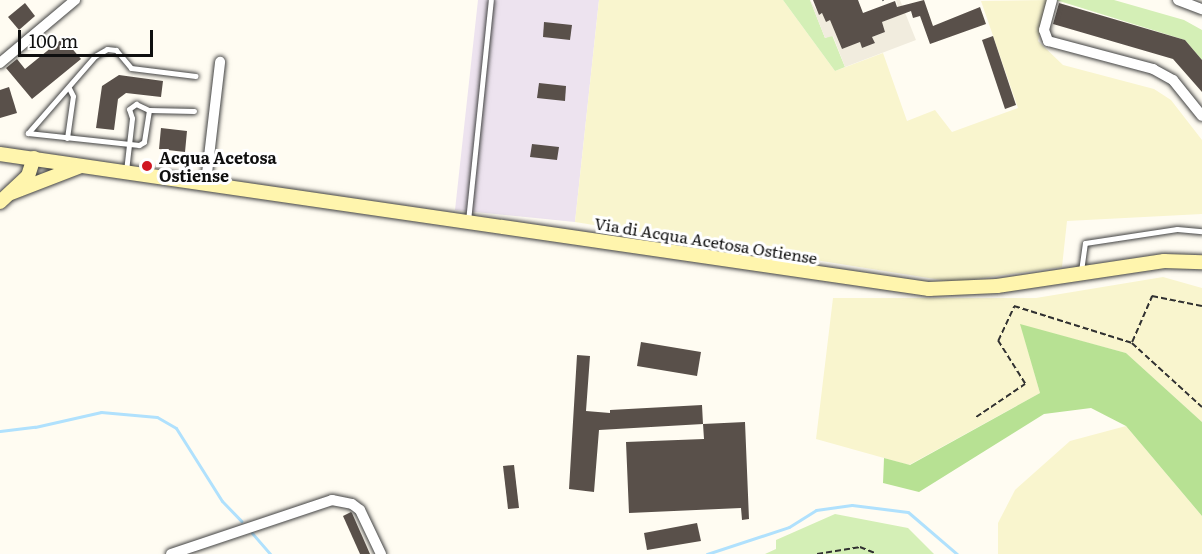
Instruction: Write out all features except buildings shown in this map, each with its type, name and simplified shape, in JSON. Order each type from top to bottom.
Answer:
[{"type":"street","points":[[0,63],[75,0]]},
{"type":"street","points":[[1052,0],[1043,33],[1048,41],[1153,69],[1173,80],[1202,116]]},
{"type":"street","points":[[1178,0],[1202,7]]},
{"type":"street","points":[[206,182],[220,62]]},
{"type":"street","name":"Via di Acqua Acetosa Ostiense","points":[[0,154],[206,182],[929,289],[988,287],[1164,261],[1202,261]]},
{"type":"street","points":[[5,198],[28,176],[34,158]]},
{"type":"street","points":[[5,198],[83,165]]},
{"type":"street","points":[[171,554],[332,500],[352,504],[360,510],[381,554]]},
{"type":"lane","points":[[468,221],[491,0]]},
{"type":"lane","points":[[126,171],[130,146],[131,106],[140,104],[148,113],[144,142],[130,146],[29,136],[28,130],[69,88],[95,56],[107,49],[116,50],[131,68],[196,76]]},
{"type":"lane","points":[[67,138],[73,96],[69,88]]},
{"type":"lane","points":[[132,118],[148,113],[194,111]]},
{"type":"lane","points":[[1081,273],[1085,243],[1178,229],[1202,231]]},
{"type":"path","points":[[1132,343],[1152,296],[1202,306]]},
{"type":"path","points":[[976,417],[1024,384],[998,341],[1014,306],[1132,343],[1202,407]]},
{"type":"path","points":[[818,554],[860,547],[877,554]]},
{"type":"shaded area","points":[[478,0],[599,0],[575,222],[455,210]]},
{"type":"shaded area","points":[[599,0],[783,0],[835,71],[883,53],[907,121],[935,110],[952,132],[1018,108],[981,1],[1049,0],[1038,41],[1063,65],[1154,89],[1171,100],[1202,140],[1202,214],[1067,221],[1062,267],[954,282],[575,222]]},
{"type":"shaded area","points":[[810,0],[819,14],[847,14],[834,30],[842,49],[860,42],[862,48],[875,43],[872,37],[885,32],[882,22],[900,15],[896,0],[900,0],[916,40],[845,67],[833,36],[825,38]]},
{"type":"shaded area","points":[[1163,277],[1202,288],[1202,422],[1126,353],[1021,325],[1040,393],[909,465],[816,439],[833,298],[1036,298]]},
{"type":"shaded area","points":[[1126,426],[1202,516],[1202,554],[998,554],[998,523],[1015,490],[1070,441]]},
{"type":"green space","points":[[783,0],[810,0],[825,38],[832,35],[845,67],[835,71]]},
{"type":"green space","points":[[1056,0],[1114,0],[1184,20],[1202,30],[1202,60],[1185,40]]},
{"type":"green space","points":[[1020,324],[1126,353],[1202,422],[1202,516],[1126,426],[1091,408],[1044,414],[919,492],[883,483],[884,458],[910,465],[1040,393]]},
{"type":"green space","points":[[835,514],[908,528],[934,554],[765,554],[776,549],[776,540]]},
{"type":"waterway","points":[[0,431],[35,427],[101,412],[157,417],[176,428],[222,501],[241,521]]},
{"type":"waterway","points":[[707,554],[789,527],[816,510],[852,505],[908,512],[957,554]]},
{"type":"waterway","points":[[252,533],[270,554]]},
{"type":"place","name":"Acqua Acetosa Ostiense","points":[[147,166]]}]
